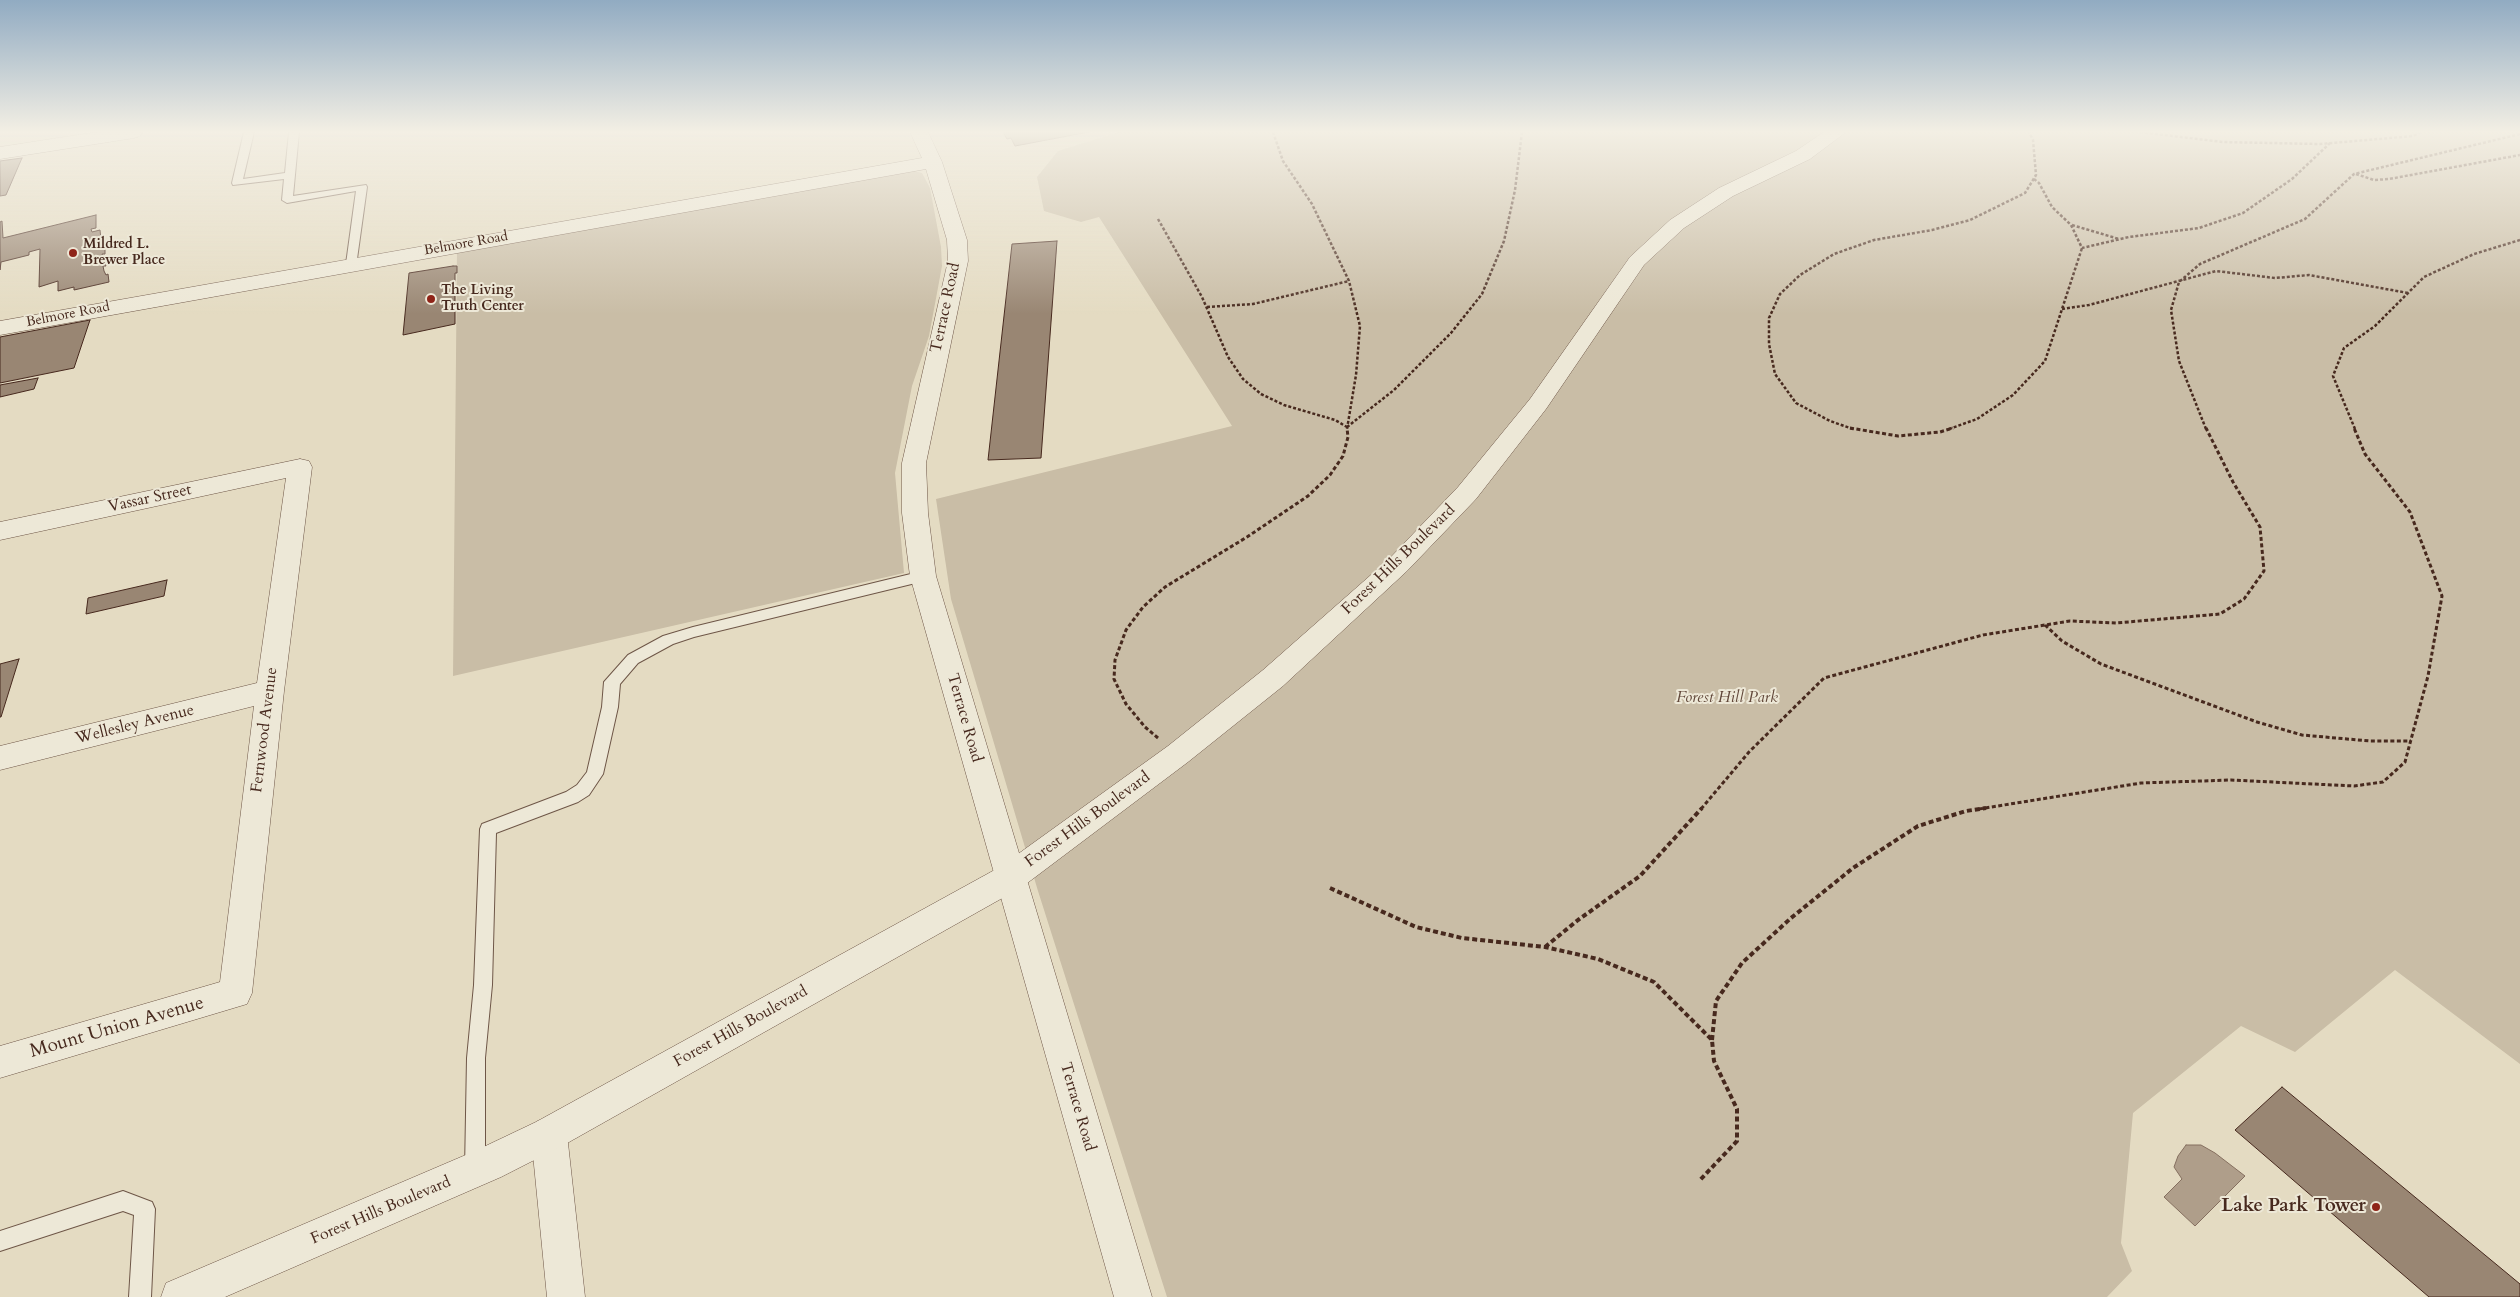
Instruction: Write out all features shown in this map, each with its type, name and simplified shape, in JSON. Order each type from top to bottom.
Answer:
[{"type":"street","name":"Belmore Road","points":[[0,328],[759,193]]},
{"type":"street","name":"Terrace Road","points":[[942,193],[957,240],[958,261],[914,463],[915,512],[923,576],[1133,1297]]},
{"type":"street","name":"Forest Hills Boulevard","points":[[180,1297],[475,1170],[549,1134],[1011,877],[1178,754],[1280,672],[1398,565],[1467,493],[1538,404],[1637,261],[1670,230],[1725,193]]},
{"type":"street","name":"Vassar Street","points":[[0,531],[300,467]]},
{"type":"street","name":"Fernwood Avenue","points":[[235,993],[270,691],[300,467]]},
{"type":"street","name":"Wellesley Avenue","points":[[0,758],[270,691]]},
{"type":"street","name":"Mount Union Avenue","points":[[0,1062],[235,993]]},
{"type":"street","points":[[549,1134],[566,1297]]},
{"type":"lane","points":[[288,193],[287,200],[330,193]]},
{"type":"lane","points":[[352,264],[361,193]]},
{"type":"lane","points":[[475,1170],[476,1058],[483,985],[488,829],[583,790],[596,774],[610,707],[612,682],[633,659],[668,640],[693,632],[887,583],[923,576]]},
{"type":"lane","points":[[0,1242],[123,1201],[138,1206],[144,1209],[140,1297]]},
{"type":"path","points":[[1178,754],[1145,727],[1126,704],[1114,679],[1115,660],[1126,630],[1143,607],[1165,587],[1247,537],[1308,496],[1330,475],[1343,456],[1348,437],[1346,427],[1356,376],[1360,326],[1349,280],[1312,204],[1304,193]]},
{"type":"path","points":[[1346,427],[1394,390],[1451,333],[1482,294],[1504,241],[1514,193]]},
{"type":"path","points":[[2025,193],[1970,220],[1932,230],[1874,240],[1834,254],[1800,275],[1780,294],[1769,318],[1769,344],[1775,374],[1796,403],[1830,421],[1860,431],[1898,436],[1940,432],[1977,419],[2013,395],[2045,361],[2082,248],[2072,225],[2052,207],[2044,193]]},
{"type":"path","points":[[2082,248],[2199,228],[2243,213],[2273,193]]},
{"type":"path","points":[[1545,947],[1578,920],[1640,876],[1704,806],[1749,752],[1824,678],[1983,635],[2070,621],[2116,623],[2220,614],[2244,599],[2264,571],[2260,527],[2233,482],[2202,420],[2179,361],[2171,310],[2179,282],[2200,264],[2305,219],[2334,193]]},
{"type":"path","points":[[1158,219],[1207,307],[1228,357],[1243,379],[1261,394],[1276,401],[1335,420],[1346,427]]},
{"type":"path","points":[[2072,225],[2121,240]]},
{"type":"path","points":[[1700,1180],[1737,1141],[1736,1109],[1714,1061],[1712,1040],[1716,1001],[1742,963],[1791,918],[1853,868],[1918,826],[1966,812],[2140,783],[2231,780],[2354,786],[2383,782],[2405,762],[2428,676],[2442,596],[2410,512],[2365,454],[2333,376],[2344,348],[2375,326],[2424,277],[2474,254],[2520,240]]},
{"type":"path","points":[[2062,309],[2089,306],[2216,272],[2275,278],[2308,275],[2408,293]]},
{"type":"path","points":[[1207,307],[1253,304],[1349,280]]},
{"type":"path","points":[[2045,625],[2062,641],[2101,664],[2257,722],[2302,735],[2370,741],[2411,741]]},
{"type":"path","points":[[1330,888],[1416,927],[1462,938],[1545,947],[1598,959],[1654,982],[1712,1040]]},
{"type":"green space","points":[[788,193],[931,193],[941,247],[942,266],[929,336],[912,386],[895,473],[904,573],[453,676],[457,249]]},
{"type":"green space","name":"Forest Hill Park","points":[[1040,193],[2520,193],[2520,1064],[2395,970],[2295,1052],[2241,1026],[2133,1113],[2121,1243],[2132,1271],[2107,1297],[1167,1297],[1038,891],[951,599],[936,499],[1232,426],[1099,217],[1081,222],[1044,211]]},
{"type":"shaded area","points":[[2186,1145],[2201,1145],[2215,1153],[2245,1176],[2195,1226],[2164,1197],[2182,1179],[2174,1167],[2178,1156]]},
{"type":"building","points":[[0,193],[7,193],[6,195],[0,196]]},
{"type":"building","name":"Mildred L. Brewer Place","points":[[96,215],[96,228],[91,229],[92,232],[100,230],[102,248],[105,247],[105,254],[102,254],[106,266],[103,266],[106,275],[108,274],[109,282],[74,290],[74,287],[58,291],[58,281],[39,287],[40,249],[29,252],[29,255],[1,262],[0,270],[0,222],[2,221],[3,238]]},
{"type":"building","points":[[1057,241],[1041,458],[988,460],[1012,244]]},
{"type":"building","points":[[457,266],[457,273],[455,273],[455,324],[403,335],[409,273]]},
{"type":"building","points":[[90,320],[74,368],[0,383],[0,337]]},
{"type":"building","points":[[38,378],[34,389],[0,397],[0,385]]},
{"type":"building","points":[[167,580],[164,596],[86,614],[88,598]]},
{"type":"building","points":[[19,659],[1,717],[0,717],[0,664]]},
{"type":"building","name":"Lake Park Tower","points":[[2282,1087],[2520,1284],[2520,1297],[2429,1297],[2235,1130]]},
{"type":"place","name":"Mildred L. Brewer Place","points":[[73,253]]},
{"type":"place","name":"The Living Truth Center","points":[[431,299]]},
{"type":"place","name":"Lake Park Tower","points":[[2376,1207]]}]
